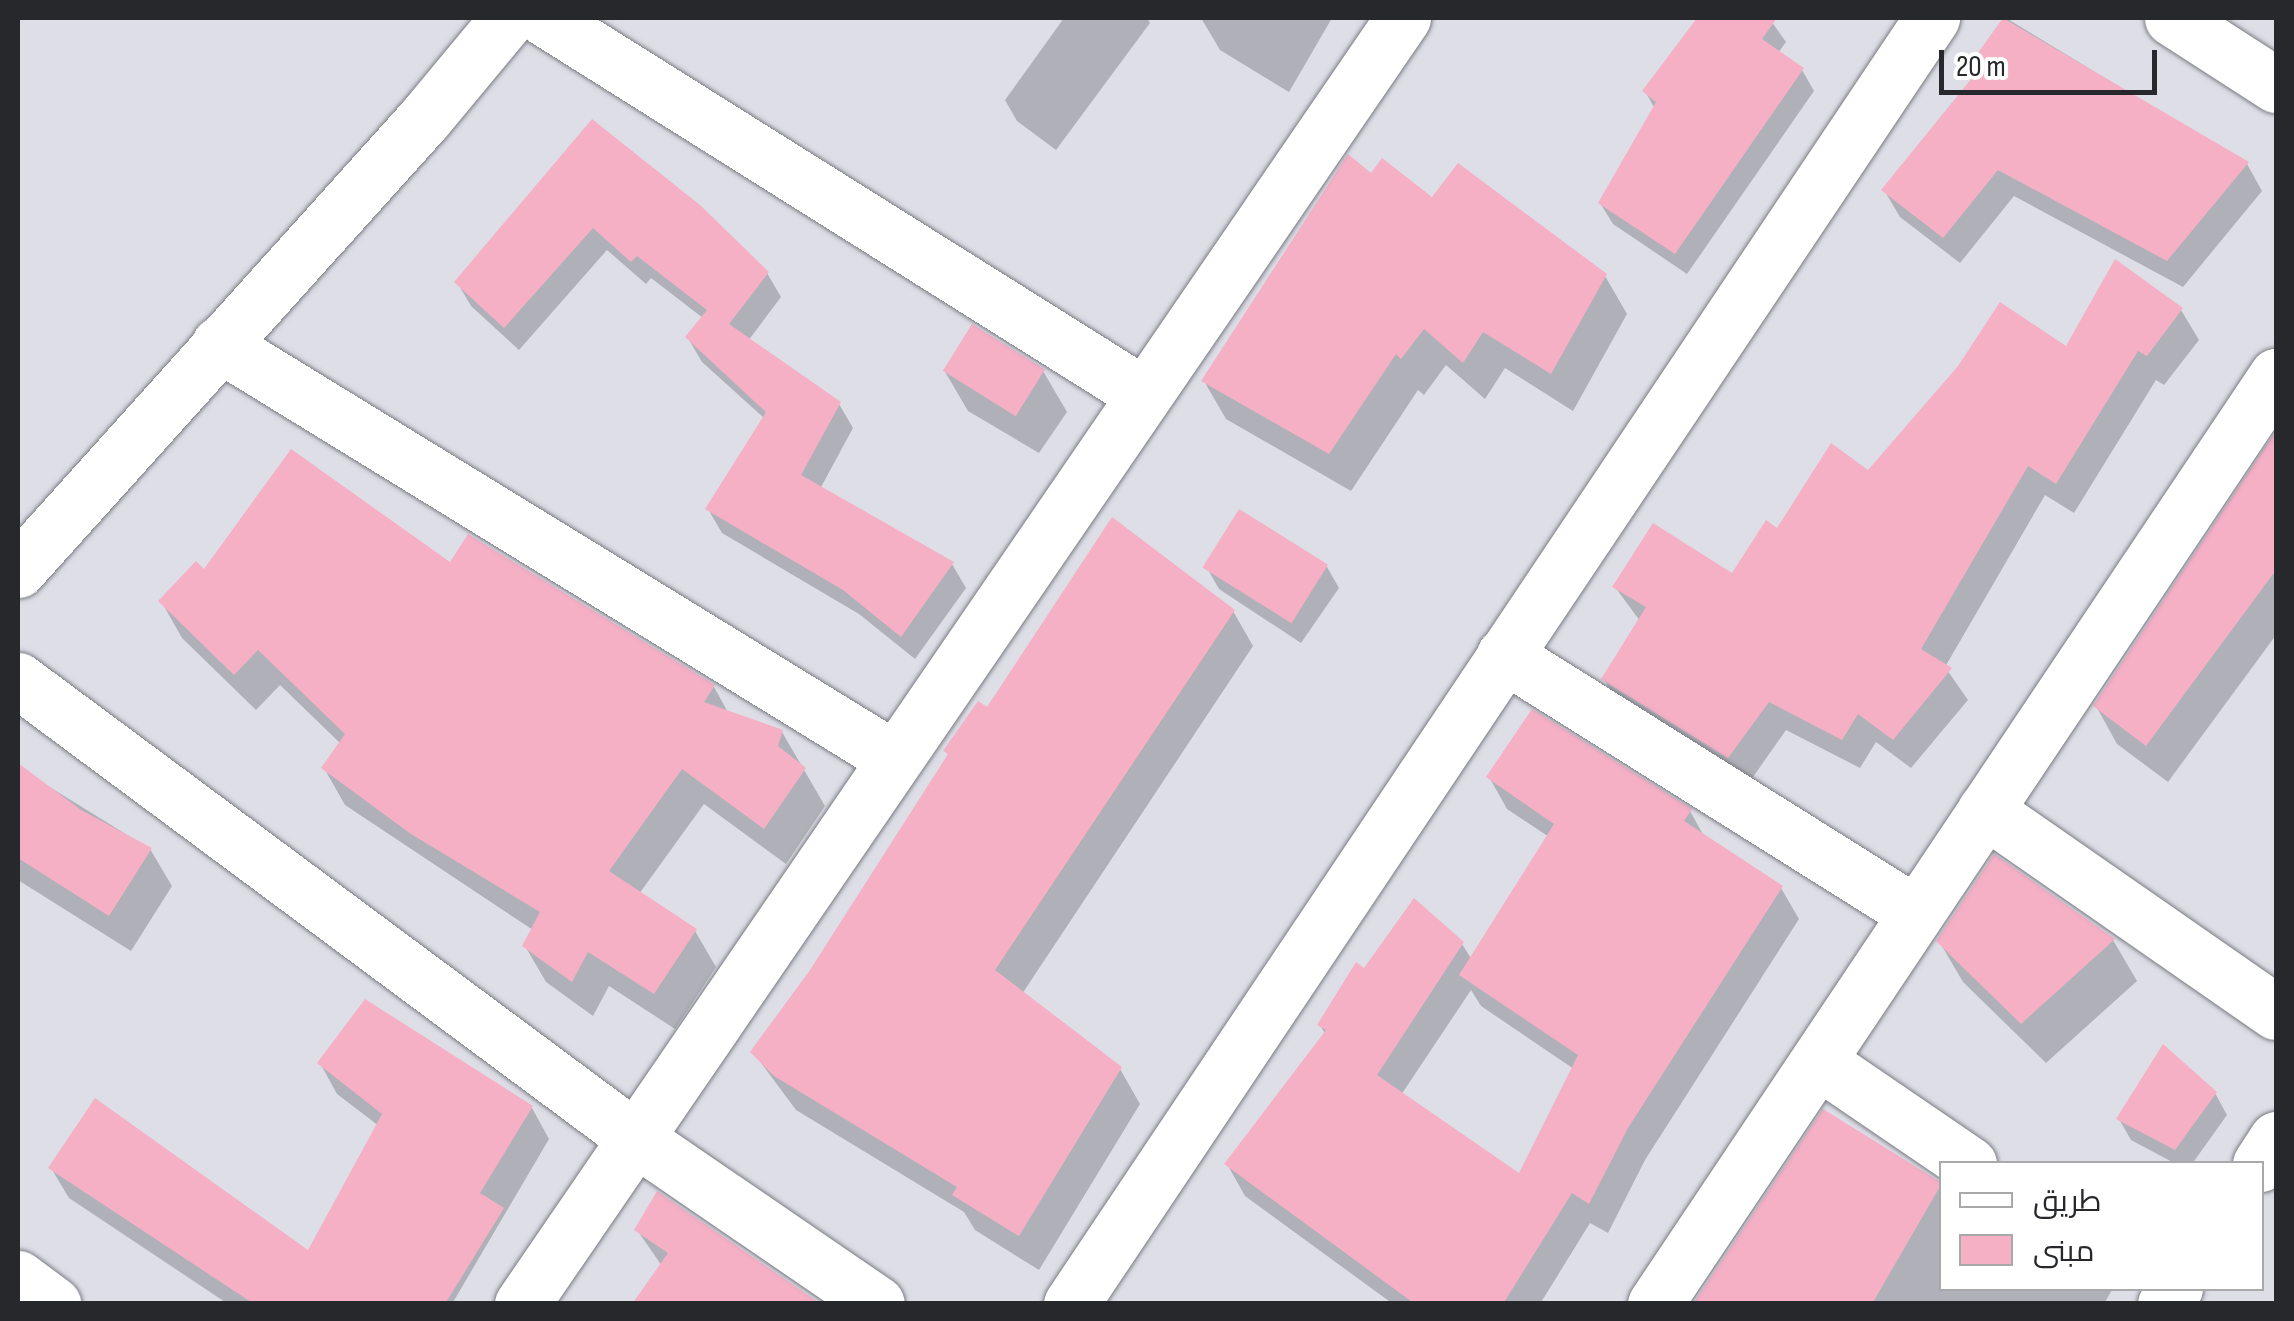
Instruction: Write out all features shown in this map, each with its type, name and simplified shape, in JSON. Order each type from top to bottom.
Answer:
[{"type":"street","points":[[18,570],[508,18]]},
{"type":"street","points":[[544,18],[1142,394]]},
{"type":"street","points":[[1071,1304],[1932,18]]},
{"type":"street","points":[[2172,18],[2276,86]]},
{"type":"street","points":[[522,1304],[1142,394],[1386,24]]},
{"type":"street","points":[[219,344],[892,758]]},
{"type":"street","points":[[1655,1304],[2276,376]]},
{"type":"street","points":[[1504,655],[1916,913]]},
{"type":"street","points":[[18,680],[635,1138],[877,1304]]},
{"type":"street","points":[[1985,810],[2276,1012]]},
{"type":"street","points":[[1818,1061],[1966,1161]]},
{"type":"street","points":[[2262,1161],[2276,1138]]},
{"type":"street","points":[[18,1278],[53,1304]]},
{"type":"building","points":[[1697,18],[1777,18],[1762,39],[1804,68],[1675,254],[1598,203],[1656,102],[1642,91]]},
{"type":"building","points":[[2003,18],[2249,162],[2167,261],[1998,170],[1943,238],[1881,190],[1976,73],[1967,68]]},
{"type":"building","points":[[592,119],[700,205],[769,272],[729,324],[841,402],[801,475],[954,562],[901,637],[843,590],[705,509],[766,412],[685,337],[707,310],[637,256],[631,262],[593,228],[504,328],[454,282]]},
{"type":"building","points":[[1348,154],[1371,173],[1382,158],[1432,197],[1458,163],[1607,274],[1551,374],[1483,332],[1463,363],[1424,329],[1401,359],[1396,354],[1329,454],[1201,381]]},
{"type":"building","points":[[2115,259],[2183,308],[2147,356],[2138,351],[2056,484],[2028,466],[1921,649],[1952,668],[1893,740],[1858,714],[1842,740],[1769,702],[1728,758],[1601,679],[1646,607],[1612,587],[1653,523],[1732,573],[1766,520],[1777,528],[1831,443],[1868,470],[1958,366],[2000,302],[2066,346]]},
{"type":"building","points":[[972,324],[1045,370],[1016,416],[943,371]]},
{"type":"building","points":[[2276,431],[2276,570],[2146,746],[2093,706]]},
{"type":"building","points":[[291,449],[450,562],[468,534],[715,685],[704,702],[783,730],[778,746],[806,768],[764,829],[682,769],[609,871],[697,929],[654,994],[588,952],[572,982],[522,946],[540,912],[411,834],[321,768],[345,734],[258,650],[234,675],[158,601],[196,561],[204,569]]},
{"type":"building","points":[[1239,509],[1328,565],[1291,623],[1202,568]]},
{"type":"building","points":[[1112,517],[1235,610],[995,970],[1122,1067],[1019,1236],[952,1195],[957,1187],[774,1076],[750,1052],[810,970],[948,754],[943,751],[978,701],[987,707]]},
{"type":"building","points":[[1532,709],[1692,809],[1684,821],[1783,886],[1628,1128],[1589,1204],[1572,1193],[1503,1304],[1415,1304],[1224,1164],[1326,1030],[1317,1025],[1356,962],[1364,968],[1414,898],[1464,942],[1377,1075],[1519,1173],[1578,1055],[1459,975],[1554,824],[1486,777]]},
{"type":"building","points":[[18,763],[81,810],[152,848],[109,916],[18,858]]},
{"type":"building","points":[[1994,854],[2115,939],[2021,1024],[1936,941]]},
{"type":"building","points":[[365,999],[533,1106],[480,1193],[504,1208],[445,1304],[254,1304],[48,1168],[95,1098],[308,1250],[382,1114],[317,1063]]},
{"type":"building","points":[[2163,1044],[2217,1092],[2175,1150],[2116,1119]]},
{"type":"building","points":[[1823,1109],[1939,1181],[1939,1188],[1872,1304],[1693,1304]]},
{"type":"building","points":[[657,1191],[821,1304],[632,1304],[668,1253],[634,1230]]}]
